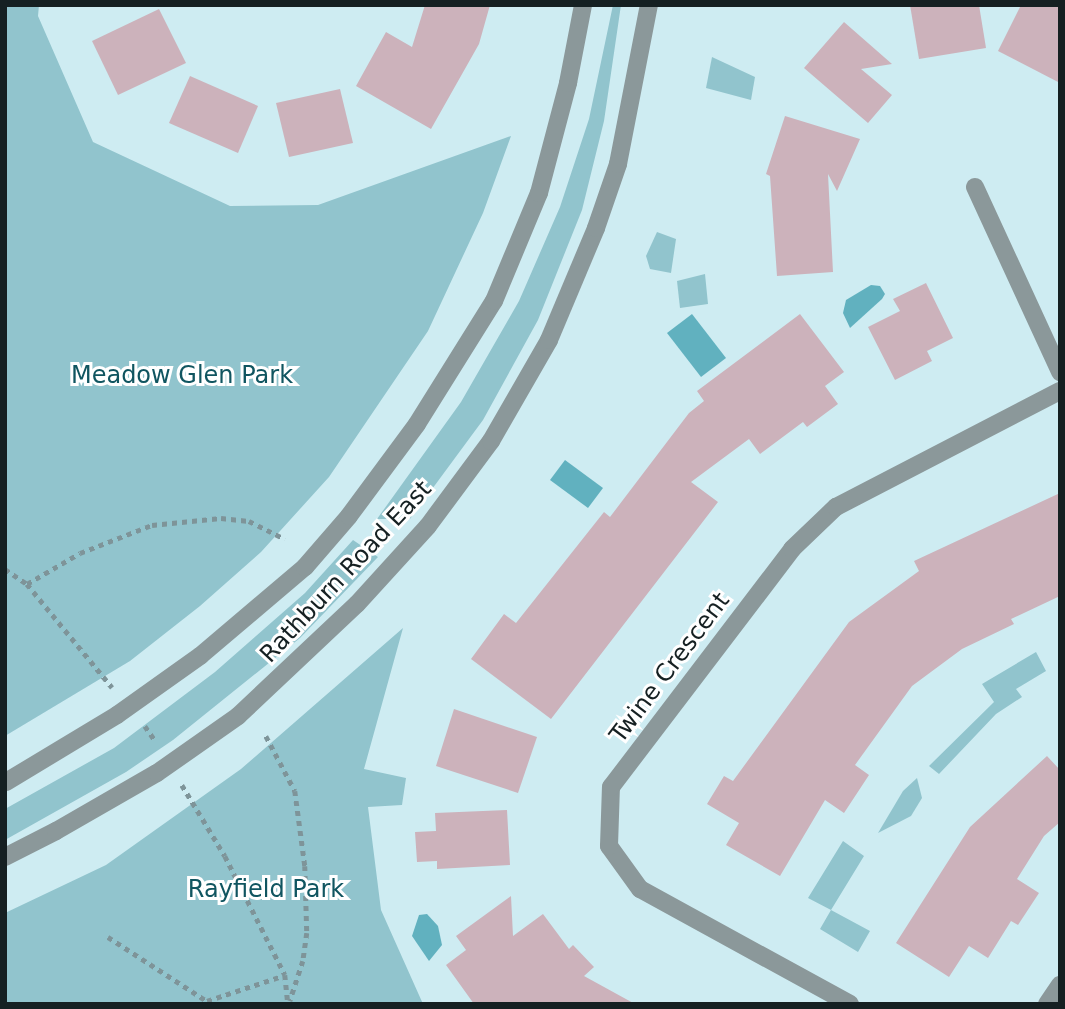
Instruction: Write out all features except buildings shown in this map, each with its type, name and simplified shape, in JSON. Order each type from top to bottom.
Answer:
[{"type":"street","name":"Rathburn Road East","points":[[6,782],[117,715],[200,656],[305,567],[349,516],[417,424],[494,301],[539,193],[568,83],[583,5]]},
{"type":"street","name":"Rathburn Road East","points":[[5,857],[157,773],[238,716],[279,682],[428,526],[510,408],[549,340],[614,176],[649,5]]},
{"type":"street","points":[[975,187],[1060,372]]},
{"type":"street","name":"Twine Crescent","points":[[850,1004],[640,889],[609,846],[611,787],[792,549],[836,507],[1060,391]]},
{"type":"street","points":[[1047,1004],[1060,985]]},
{"type":"path","points":[[5,569],[27,584],[80,553],[152,525],[220,518],[249,521],[285,538]]},
{"type":"path","points":[[266,736],[295,791],[305,866],[306,942],[289,1004]]},
{"type":"path","points":[[108,937],[207,1001],[285,975]]},
{"type":"green space","name":"Meadow Glen Park","points":[[5,5],[39,5],[38,16],[93,142],[230,206],[318,205],[511,136],[483,213],[428,331],[329,477],[261,552],[200,606],[130,661],[5,736]]},
{"type":"green space","points":[[613,5],[621,5],[604,121],[582,210],[538,320],[483,420],[410,519],[377,519],[461,402],[519,301],[560,207],[589,119]]},
{"type":"green space","points":[[712,57],[755,77],[751,100],[706,88]]},
{"type":"green space","points":[[657,232],[676,239],[671,273],[650,269],[646,256]]},
{"type":"green space","points":[[705,274],[708,304],[680,308],[677,281]]},
{"type":"green space","points":[[353,540],[378,557],[300,638],[173,740],[126,772],[5,840],[5,809],[114,748],[215,672],[305,593]]},
{"type":"green space","name":"Rayfield Park","points":[[403,628],[364,769],[406,778],[402,805],[368,807],[381,910],[423,1004],[5,1004],[5,913],[106,865],[241,769]]},
{"type":"green space","points":[[1036,652],[1046,671],[1016,689],[1022,697],[996,714],[939,774],[929,766],[994,702],[982,684]]},
{"type":"green space","points":[[917,778],[922,798],[911,816],[878,833],[903,791]]},
{"type":"green space","points":[[843,841],[864,856],[831,910],[808,898]]},
{"type":"green space","points":[[831,910],[870,931],[858,952],[820,929]]},
{"type":"shaded area","points":[[871,285],[880,286],[885,294],[850,328],[843,313],[846,300]]},
{"type":"shaded area","points":[[692,314],[726,358],[701,377],[667,333]]},
{"type":"shaded area","points":[[565,460],[603,488],[588,508],[550,480]]},
{"type":"shaded area","points":[[427,914],[438,926],[442,945],[429,961],[412,936],[419,915]]}]
